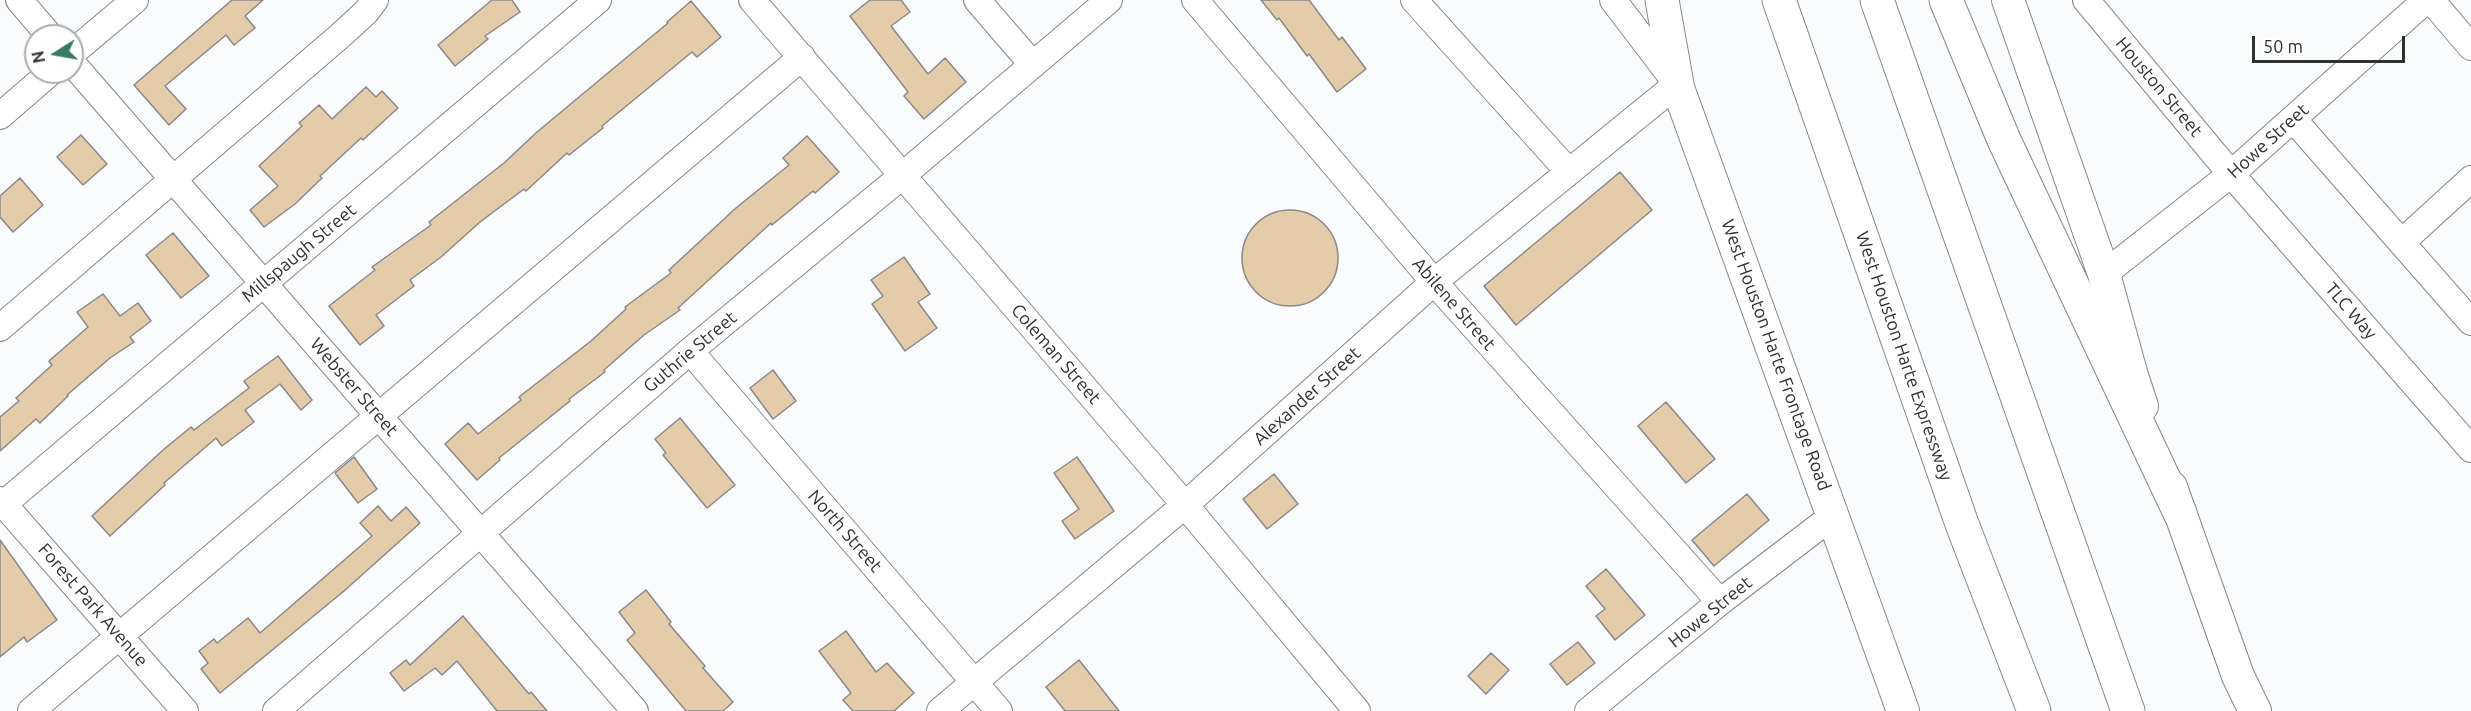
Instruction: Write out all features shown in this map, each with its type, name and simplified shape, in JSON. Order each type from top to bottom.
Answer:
[{"type":"highway","points":[[1662,0],[1677,84]]},
{"type":"highway","name":"West Houston Harte Expressway","points":[[1779,0],[1962,524],[2034,711]]},
{"type":"highway","points":[[1877,0],[2128,711]]},
{"type":"highway","points":[[1946,0],[2004,140],[2180,513]]},
{"type":"main road","name":"West Houston Harte Frontage Road","points":[[1646,0],[1903,711]]},
{"type":"main road","points":[[2008,0],[2104,274],[2132,376],[2238,675],[2255,711]]},
{"type":"street","points":[[19,0],[40,24]]},
{"type":"street","points":[[84,43],[135,0]]},
{"type":"street","points":[[0,328],[341,35],[366,12],[375,0]]},
{"type":"street","name":"Millspaugh Street","points":[[1,503],[598,0]]},
{"type":"street","name":"Coleman Street","points":[[752,0],[1185,505],[1357,711]]},
{"type":"street","points":[[977,0],[1033,64]]},
{"type":"street","name":"Guthrie Street","points":[[276,711],[479,532],[690,351],[903,175],[1109,0]]},
{"type":"street","name":"Abilene Street","points":[[1196,0],[1434,282],[1720,602]]},
{"type":"street","points":[[1414,0],[1569,172]]},
{"type":"street","points":[[1613,0],[1677,84]]},
{"type":"street","name":"Houston Street","points":[[2086,0],[2231,174]]},
{"type":"street","name":"Howe Street","points":[[2104,274],[2231,174],[2426,0]]},
{"type":"street","points":[[2431,0],[2471,46]]},
{"type":"street","points":[[31,711],[802,57]]},
{"type":"street","name":"Webster Street","points":[[84,77],[635,711]]},
{"type":"street","points":[[0,116],[37,84]]},
{"type":"street","name":"Alexander Street","points":[[940,711],[1185,505],[1434,282],[1677,84]]},
{"type":"street","points":[[2293,119],[2471,322]]},
{"type":"street","name":"TLC Way","points":[[2231,174],[2471,448]]},
{"type":"street","points":[[2402,242],[2471,179]]},
{"type":"street","name":"North Street","points":[[690,351],[999,711]]},
{"type":"street","name":"Forest Park Avenue","points":[[1,503],[185,711]]},
{"type":"street","name":"Howe Street","points":[[1588,711],[1720,602],[1834,515]]},
{"type":"building","points":[[232,0],[263,0],[245,16],[255,28],[234,45],[226,35],[165,86],[186,109],[169,125],[134,85]]},
{"type":"building","points":[[492,0],[512,0],[520,12],[485,36],[488,39],[455,66],[438,45]]},
{"type":"building","points":[[870,0],[901,0],[910,12],[891,26],[928,74],[945,58],[966,82],[924,119],[904,96],[908,92],[850,16]]},
{"type":"building","points":[[1261,0],[1309,0],[1339,40],[1342,37],[1366,69],[1337,92],[1309,54],[1307,56],[1279,18],[1277,20]]},
{"type":"building","points":[[691,1],[721,37],[697,57],[692,52],[602,126],[603,128],[569,155],[567,153],[526,191],[524,189],[480,222],[441,257],[410,280],[414,286],[376,315],[384,326],[360,345],[329,306],[375,270],[372,267],[431,225],[429,222],[504,163],[537,132],[668,23]]},
{"type":"building","points":[[366,87],[376,97],[382,91],[398,108],[320,176],[322,178],[295,204],[264,227],[250,210],[278,186],[259,166],[302,126],[299,123],[319,105],[332,119]]},
{"type":"building","points":[[81,135],[107,164],[83,185],[57,157]]},
{"type":"building","points":[[807,136],[839,172],[815,193],[813,191],[772,225],[771,223],[678,308],[680,310],[644,335],[604,370],[605,372],[499,458],[500,460],[477,480],[445,444],[468,423],[478,434],[521,400],[519,397],[591,341],[626,309],[625,307],[671,273],[669,270],[736,208],[789,165],[783,158]]},
{"type":"building","points":[[1620,172],[1652,210],[1516,325],[1484,286]]},
{"type":"building","points":[[20,178],[43,205],[13,232],[0,217],[0,196]]},
{"type":"building","points":[[1290,210],[1308,214],[1324,224],[1334,240],[1338,258],[1334,276],[1324,292],[1308,302],[1290,306],[1272,302],[1256,292],[1246,276],[1242,258],[1246,240],[1256,224],[1272,214]]},
{"type":"building","points":[[173,233],[209,276],[181,298],[146,255]]},
{"type":"building","points":[[904,257],[930,294],[918,302],[937,328],[905,351],[872,304],[883,296],[871,280]]},
{"type":"building","points":[[103,294],[120,316],[138,303],[151,321],[130,337],[134,342],[110,358],[67,395],[40,423],[36,419],[0,451],[0,417],[19,401],[16,398],[52,365],[49,361],[88,327],[77,312]]},
{"type":"building","points":[[278,356],[312,400],[301,410],[280,384],[245,410],[254,422],[222,446],[216,438],[164,483],[165,485],[110,536],[92,516],[191,427],[194,430],[249,388],[244,381]]},
{"type":"building","points":[[773,370],[796,401],[773,419],[750,388]]},
{"type":"building","points":[[1666,402],[1715,459],[1686,483],[1638,426]]},
{"type":"building","points":[[680,418],[735,485],[707,508],[663,455],[666,453],[655,439]]},
{"type":"building","points":[[354,457],[377,489],[358,503],[335,473]]},
{"type":"building","points":[[1077,457],[1114,511],[1075,539],[1062,521],[1079,509],[1054,473]]},
{"type":"building","points":[[1274,474],[1298,504],[1267,529],[1243,499]]},
{"type":"building","points":[[1747,494],[1769,520],[1714,566],[1692,540]]},
{"type":"building","points":[[378,506],[391,521],[406,507],[420,523],[344,591],[220,693],[201,669],[208,663],[199,651],[214,639],[217,643],[248,618],[260,633],[372,536],[360,523]]},
{"type":"building","points":[[0,540],[57,620],[27,642],[24,637],[0,657]]},
{"type":"building","points":[[1606,569],[1645,615],[1615,640],[1596,616],[1605,609],[1586,586]]},
{"type":"building","points":[[646,590],[671,622],[669,624],[705,666],[703,668],[733,702],[723,711],[686,711],[627,640],[635,633],[619,612]]},
{"type":"building","points":[[463,616],[529,694],[531,692],[547,711],[497,711],[457,661],[442,675],[435,668],[404,691],[390,673],[406,660],[410,665]]},
{"type":"building","points":[[846,631],[876,672],[887,663],[914,693],[894,711],[853,711],[843,700],[851,693],[819,651]]},
{"type":"building","points":[[1578,642],[1595,663],[1567,685],[1550,664]]},
{"type":"building","points":[[1491,653],[1509,670],[1486,694],[1468,676]]},
{"type":"building","points":[[1079,660],[1119,711],[1065,711],[1046,687]]}]
